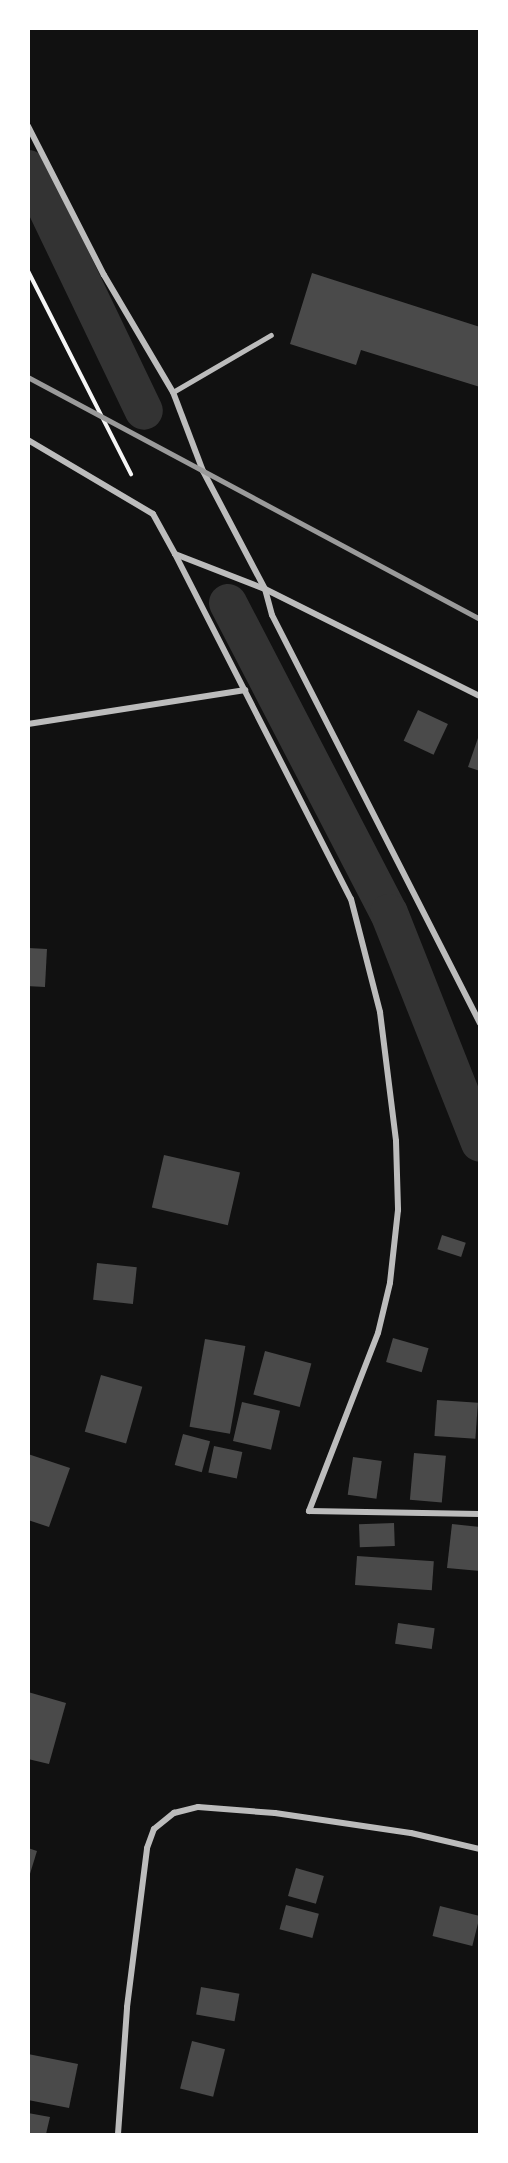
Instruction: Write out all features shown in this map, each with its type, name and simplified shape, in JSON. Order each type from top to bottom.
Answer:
[{"type":"street","points":[[28,126],[104,275],[173,392],[203,471],[264,589],[272,615],[327,728],[480,1023]]},
{"type":"street","points":[[28,440],[153,514],[351,899],[380,1012],[396,1141],[398,1210],[390,1283],[378,1333],[309,1511],[480,1514]]},
{"type":"street","points":[[175,554],[264,589],[480,696]]},
{"type":"street","points":[[28,724],[245,690]]},
{"type":"street","points":[[118,2134],[127,2007],[147,1848],[153,1829],[174,1813],[198,1807],[275,1813],[377,1828],[480,1849]]},
{"type":"lane","points":[[173,392],[271,335]]},
{"type":"path","points":[[28,271],[96,411],[134,478]]},
{"type":"building","points":[[312,273],[480,327],[480,387],[361,350],[356,365],[290,344]]},
{"type":"building","points":[[418,710],[448,724],[434,755],[404,741]]},
{"type":"building","points":[[480,736],[480,771],[468,767]]},
{"type":"building","points":[[28,948],[47,949],[45,987],[28,986]]},
{"type":"building","points":[[164,1155],[240,1173],[228,1225],[152,1208]]},
{"type":"building","points":[[442,1235],[466,1243],[461,1257],[437,1249]]},
{"type":"building","points":[[97,1263],[137,1267],[133,1304],[93,1300]]},
{"type":"building","points":[[393,1338],[429,1348],[422,1372],[386,1362]]},
{"type":"building","points":[[205,1339],[245,1346],[230,1434],[190,1427]]},
{"type":"building","points":[[265,1351],[311,1363],[300,1407],[253,1394]]},
{"type":"building","points":[[101,1375],[142,1387],[126,1444],[85,1432]]},
{"type":"building","points":[[437,1400],[478,1403],[475,1439],[434,1436]]},
{"type":"building","points":[[242,1402],[280,1411],[271,1450],[233,1441]]},
{"type":"building","points":[[183,1434],[210,1441],[202,1472],[175,1465]]},
{"type":"building","points":[[214,1446],[242,1452],[237,1478],[208,1472]]},
{"type":"building","points":[[414,1453],[446,1456],[442,1503],[410,1500]]},
{"type":"building","points":[[28,1454],[70,1468],[49,1527],[28,1520]]},
{"type":"building","points":[[353,1457],[382,1461],[376,1499],[348,1495]]},
{"type":"building","points":[[394,1523],[395,1546],[360,1547],[359,1524]]},
{"type":"building","points":[[452,1524],[480,1527],[480,1571],[447,1568]]},
{"type":"building","points":[[357,1556],[434,1561],[432,1590],[355,1585]]},
{"type":"building","points":[[398,1623],[435,1628],[432,1649],[395,1644]]},
{"type":"building","points":[[28,1692],[66,1703],[49,1764],[28,1759]]},
{"type":"building","points":[[28,1848],[37,1851],[29,1877],[28,1877]]},
{"type":"building","points":[[296,1868],[324,1876],[316,1904],[288,1896]]},
{"type":"building","points":[[286,1905],[319,1914],[312,1938],[280,1929]]},
{"type":"building","points":[[440,1906],[480,1916],[472,1946],[433,1936]]},
{"type":"building","points":[[201,1987],[239,1994],[235,2021],[196,2015]]},
{"type":"building","points":[[192,2041],[225,2049],[213,2097],[180,2089]]},
{"type":"building","points":[[28,2054],[78,2064],[69,2108],[28,2100]]},
{"type":"building","points":[[28,2113],[50,2117],[46,2134],[28,2134]]},
{"type":"waterway","points":[[28,169],[144,411]]},
{"type":"waterway","points":[[228,603],[389,913],[480,1143]]},
{"type":"railway","points":[[28,377],[480,619]]}]
